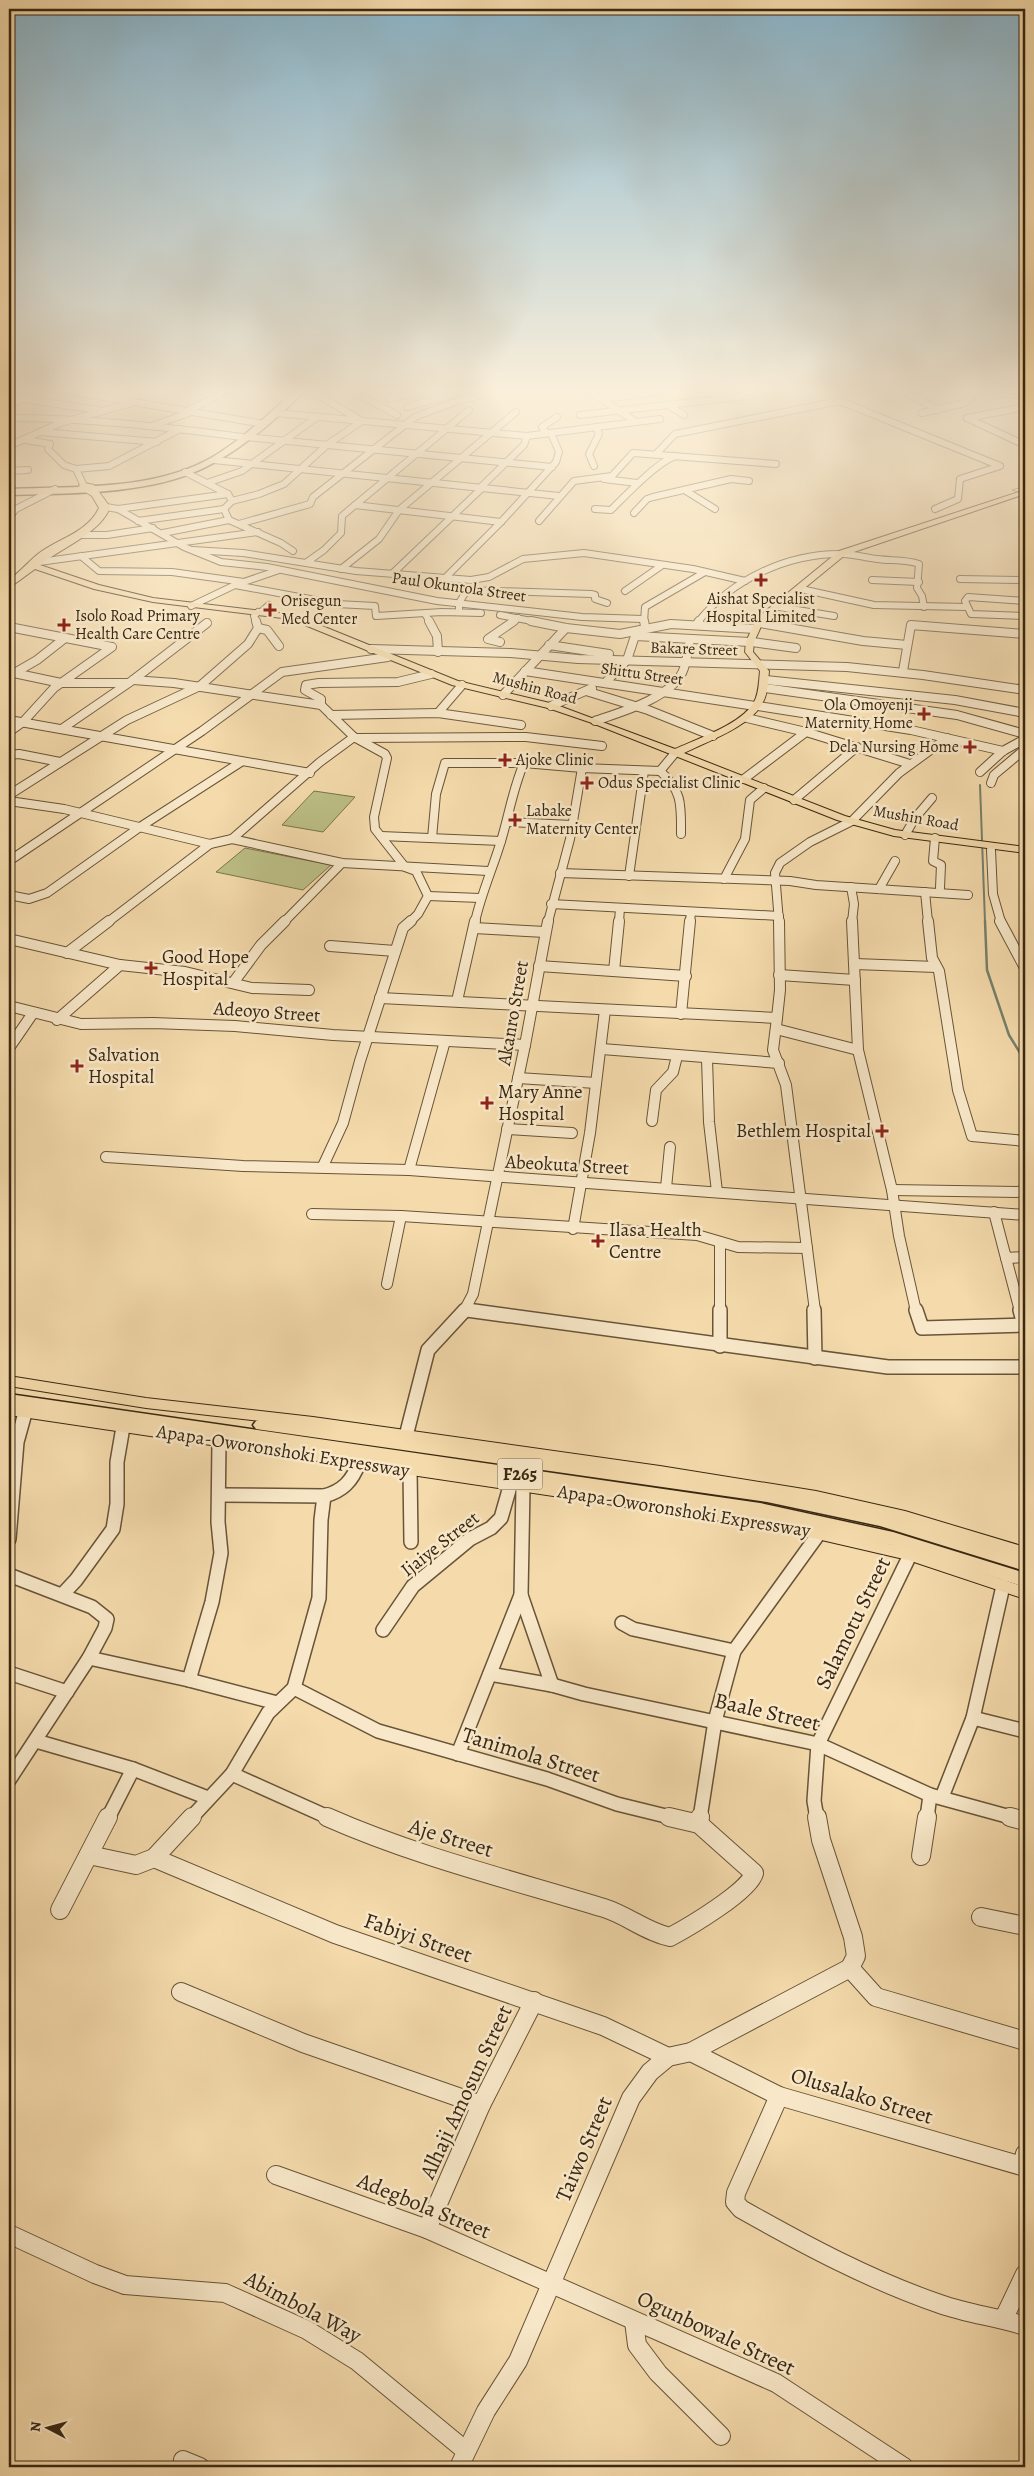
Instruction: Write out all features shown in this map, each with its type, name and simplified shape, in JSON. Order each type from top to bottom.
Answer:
[{"type":"highway","name":"Apapa-Oworonshoki Expressway","points":[[9,1389],[767,1496],[882,1520],[1025,1564]]},
{"type":"highway","name":"Apapa-Oworonshoki Expressway","points":[[9,1400],[760,1510],[892,1539],[1025,1580]]},
{"type":"main road","points":[[9,585],[13,578],[42,556],[87,528],[100,516],[102,507]]},
{"type":"main road","points":[[9,585],[101,519],[106,507]]},
{"type":"main road","points":[[677,752],[701,744],[747,718],[756,706],[766,684],[767,670],[752,654],[751,642],[765,615],[844,554],[986,507]]},
{"type":"main road","points":[[758,626],[844,554]]},
{"type":"main road","name":"Mushin Road","points":[[36,564],[97,587],[153,600],[292,617],[462,685],[550,706],[595,721],[852,821],[905,835],[971,843],[991,848],[1025,850]]},
{"type":"main road","points":[[677,752],[713,736],[742,720],[756,706],[763,690],[765,671],[762,665]]},
{"type":"main road","name":"Apapa-Oworonshoki Expressway","points":[[9,1381],[146,1403],[313,1422],[651,1469],[816,1496],[905,1517],[1025,1553]]},
{"type":"main road","name":"Apapa-Oworonshoki Expressway","points":[[9,1410],[774,1523],[820,1532],[910,1555],[1025,1593]]},
{"type":"street","points":[[9,517],[21,507]]},
{"type":"street","name":"Paul Okuntola Street","points":[[106,507],[118,508],[179,544],[209,559],[221,562],[280,570],[459,603],[582,617],[643,619]]},
{"type":"street","points":[[118,508],[129,507]]},
{"type":"street","points":[[138,521],[224,509],[226,507]]},
{"type":"street","points":[[239,524],[294,507]]},
{"type":"street","points":[[307,562],[324,550],[341,533],[342,516],[353,507]]},
{"type":"street","points":[[369,507],[502,522]]},
{"type":"street","points":[[341,569],[379,539],[403,507]]},
{"type":"street","points":[[393,573],[462,507]]},
{"type":"street","points":[[445,578],[516,507]]},
{"type":"street","points":[[538,521],[550,507]]},
{"type":"street","points":[[595,509],[612,510],[615,507]]},
{"type":"street","points":[[634,513],[640,507]]},
{"type":"street","points":[[711,507],[715,509]]},
{"type":"street","points":[[935,509],[940,507]]},
{"type":"street","points":[[224,509],[228,519],[258,532],[293,551]]},
{"type":"street","points":[[163,533],[228,519],[289,509]]},
{"type":"street","points":[[80,535],[107,535],[153,528]]},
{"type":"street","points":[[36,564],[258,532]]},
{"type":"street","points":[[193,550],[226,551],[307,562],[341,569],[445,578],[480,579],[523,559],[571,553],[604,554],[744,581]]},
{"type":"street","points":[[697,624],[716,603],[744,581],[792,561],[844,554],[919,564],[917,588],[922,596],[924,607]]},
{"type":"street","points":[[81,556],[99,571],[130,568],[167,570],[199,573],[244,582]]},
{"type":"street","points":[[625,591],[661,566]]},
{"type":"street","points":[[191,606],[235,584],[280,570]]},
{"type":"street","points":[[646,628],[643,619],[645,607],[705,572]]},
{"type":"street","points":[[960,579],[1025,580]]},
{"type":"street","points":[[872,580],[919,582]]},
{"type":"street","points":[[235,584],[337,604],[375,606],[376,616],[459,612],[518,618],[566,628],[635,636],[751,642],[796,648]]},
{"type":"street","points":[[801,589],[874,605],[966,607]]},
{"type":"street","points":[[459,612],[459,603],[466,590],[591,594],[595,596],[595,599],[607,603]]},
{"type":"street","points":[[500,608],[510,592]]},
{"type":"street","points":[[1025,601],[968,597],[965,601],[966,607],[971,614],[1025,616]]},
{"type":"street","points":[[258,628],[254,616],[269,605]]},
{"type":"street","points":[[779,607],[834,616]]},
{"type":"street","points":[[425,614],[437,632],[440,642],[438,652]]},
{"type":"street","points":[[500,642],[488,639],[518,618]]},
{"type":"street","points":[[63,728],[207,623]]},
{"type":"street","points":[[620,634],[671,624],[758,626],[907,645]]},
{"type":"street","points":[[903,671],[911,625],[956,627],[1025,634]]},
{"type":"street","points":[[258,628],[266,630],[279,646]]},
{"type":"street","points":[[9,795],[127,720],[200,686],[248,644],[258,628]]},
{"type":"street","points":[[503,694],[566,628]]},
{"type":"street","points":[[9,732],[23,722],[61,683],[71,678],[112,647],[11,629]]},
{"type":"street","points":[[550,706],[604,682],[627,658],[635,636]]},
{"type":"street","points":[[10,674],[37,660],[65,638]]},
{"type":"street","points":[[595,721],[636,707],[682,675],[690,639]]},
{"type":"street","points":[[548,645],[627,658]]},
{"type":"street","points":[[370,649],[627,658]]},
{"type":"street","points":[[9,861],[174,749],[251,695],[272,677],[282,672],[388,657]]},
{"type":"street","name":"Bakare Street","points":[[627,658],[903,671],[1025,690]]},
{"type":"street","points":[[356,662],[365,671],[364,682]]},
{"type":"street","name":"Shittu Street","points":[[525,671],[663,690],[822,718],[911,730],[1003,752]]},
{"type":"street","points":[[10,674],[61,683],[130,681],[200,686],[321,705],[355,737],[385,754],[387,758],[374,818],[375,829],[405,866],[416,871],[428,896]]},
{"type":"street","points":[[321,705],[321,699],[305,690],[306,686],[321,682],[407,682],[431,674]]},
{"type":"street","points":[[766,684],[955,700],[1025,713]]},
{"type":"street","points":[[766,684],[957,715],[1025,734]]},
{"type":"street","points":[[438,713],[462,685]]},
{"type":"street","points":[[586,691],[636,707],[713,736]]},
{"type":"street","points":[[331,714],[438,713],[521,725]]},
{"type":"street","points":[[747,718],[806,732],[910,764]]},
{"type":"street","points":[[744,779],[822,718]]},
{"type":"street","points":[[9,720],[310,773]]},
{"type":"street","points":[[232,839],[333,752],[355,737],[526,737],[602,746]]},
{"type":"street","points":[[815,1358],[817,1322],[815,1290],[799,1198],[786,1085],[773,1050],[777,1024],[779,975],[779,916],[775,873],[780,863],[810,842],[852,821],[910,764],[947,738]]},
{"type":"street","points":[[980,772],[1003,752],[1025,739]]},
{"type":"street","points":[[794,800],[857,747]]},
{"type":"street","points":[[991,783],[994,775],[1025,748]]},
{"type":"street","points":[[660,771],[677,752]]},
{"type":"street","points":[[9,755],[19,754],[60,762]]},
{"type":"street","points":[[9,894],[22,899],[38,897],[56,887],[140,827],[240,762]]},
{"type":"street","points":[[432,838],[436,794],[445,763],[524,763],[582,768],[660,771],[680,792],[682,806],[681,834]]},
{"type":"street","points":[[457,1001],[480,898],[501,840],[515,784],[524,763]]},
{"type":"street","name":"Akanro Street","points":[[406,1436],[428,1350],[465,1310],[473,1294],[525,1046],[544,932],[572,825],[582,768]]},
{"type":"street","points":[[629,876],[644,771]]},
{"type":"street","points":[[724,879],[745,838],[750,800],[764,788]]},
{"type":"street","points":[[905,835],[915,818],[932,798]]},
{"type":"street","points":[[9,801],[79,813],[210,844]]},
{"type":"street","points":[[506,822],[572,825]]},
{"type":"street","points":[[381,836],[501,840]]},
{"type":"street","points":[[935,838],[933,861],[941,865],[940,888]]},
{"type":"street","points":[[67,953],[210,844],[232,839],[342,863],[488,872]]},
{"type":"street","points":[[991,848],[994,894],[998,917],[1025,968]]},
{"type":"street","points":[[879,889],[895,861]]},
{"type":"street","points":[[233,983],[261,945],[342,863]]},
{"type":"street","points":[[560,873],[775,881],[968,895]]},
{"type":"street","points":[[851,887],[854,904],[852,921],[858,1050],[892,1190],[920,1327],[935,1330],[1024,1325],[994,1212]]},
{"type":"street","points":[[925,892],[932,958],[939,972],[958,1090],[972,1136],[1025,1141]]},
{"type":"street","points":[[428,896],[480,898]]},
{"type":"street","points":[[324,1166],[343,1123],[360,1061],[395,951],[404,928],[418,914],[428,896]]},
{"type":"street","points":[[551,904],[779,916]]},
{"type":"street","points":[[614,971],[620,908]]},
{"type":"street","points":[[681,1014],[691,912]]},
{"type":"street","points":[[474,928],[544,932]]},
{"type":"street","points":[[9,939],[120,965],[185,972],[252,988],[309,990]]},
{"type":"street","points":[[330,946],[395,951]]},
{"type":"street","points":[[855,964],[936,967]]},
{"type":"street","points":[[57,1020],[120,965]]},
{"type":"street","points":[[539,966],[686,976]]},
{"type":"street","points":[[779,975],[855,980]]},
{"type":"street","points":[[380,998],[681,1014],[777,1024],[858,1050]]},
{"type":"street","name":"Adeoyo Street","points":[[9,1006],[57,1020],[101,1025],[153,1023],[235,1026],[525,1046]]},
{"type":"street","points":[[573,1229],[602,1049],[605,1010]]},
{"type":"street","points":[[9,1048],[33,1013]]},
{"type":"street","points":[[409,1170],[445,1040]]},
{"type":"street","points":[[602,1049],[707,1059],[779,1062]]},
{"type":"street","points":[[652,1122],[656,1090],[673,1072],[677,1056]]},
{"type":"street","points":[[707,1059],[710,1130],[717,1192]]},
{"type":"street","points":[[518,1078],[596,1083]]},
{"type":"street","points":[[507,1129],[572,1133]]},
{"type":"street","points":[[666,1188],[670,1147]]},
{"type":"street","name":"Abeokuta Street","points":[[106,1157],[243,1166],[324,1166],[409,1170],[497,1178],[666,1188],[1025,1215]]},
{"type":"street","points":[[892,1190],[1025,1192]]},
{"type":"street","points":[[312,1214],[401,1216],[573,1229],[697,1235],[738,1247],[807,1248]]},
{"type":"street","points":[[386,1284],[401,1216]]},
{"type":"street","points":[[720,1242],[720,1346]]},
{"type":"street","points":[[1006,1258],[1025,1257]]},
{"type":"street","points":[[465,1310],[720,1346],[888,1367],[1025,1367]]},
{"type":"street","points":[[9,1539],[20,1433],[26,1413]]},
{"type":"street","points":[[62,1595],[88,1565],[113,1529],[117,1504],[117,1462],[123,1427]]},
{"type":"street","points":[[189,1680],[212,1602],[220,1553],[218,1522],[220,1442]]},
{"type":"street","points":[[220,1495],[324,1496],[336,1494],[349,1485],[359,1463]]},
{"type":"street","points":[[410,1470],[411,1542]]},
{"type":"street","points":[[517,1485],[520,1595],[552,1685]]},
{"type":"street","name":"Ijaiye Street","points":[[383,1630],[413,1586],[470,1539],[491,1528],[501,1518],[517,1485]]},
{"type":"street","points":[[90,1855],[136,1865],[154,1858],[232,1774],[263,1721],[277,1703],[294,1688],[319,1598],[321,1520],[324,1496]]},
{"type":"street","points":[[699,1824],[715,1721],[734,1651],[820,1532]]},
{"type":"street","name":"Salamotu Street","points":[[850,1968],[856,1956],[853,1937],[821,1840],[814,1801],[818,1744],[910,1555]]},
{"type":"street","points":[[9,1575],[62,1595],[102,1614],[107,1619],[105,1628],[89,1658],[9,1780]]},
{"type":"street","points":[[922,1856],[936,1796],[973,1718],[1003,1586]]},
{"type":"street","points":[[458,1754],[520,1595]]},
{"type":"street","points":[[622,1623],[633,1629],[734,1651]]},
{"type":"street","points":[[89,1658],[189,1680],[277,1703]]},
{"type":"street","points":[[9,1673],[67,1692]]},
{"type":"street","name":"Baale Street","points":[[490,1674],[552,1685],[584,1694],[818,1744],[936,1796],[1025,1821]]},
{"type":"street","name":"Tanimola Street","points":[[294,1688],[378,1731],[548,1779],[616,1804],[699,1824],[750,1868]]},
{"type":"street","points":[[973,1718],[1025,1731]]},
{"type":"street","points":[[36,1741],[133,1769],[208,1798]]},
{"type":"street","points":[[60,1910],[133,1769]]},
{"type":"street","name":"Aje Street","points":[[232,1774],[370,1836],[613,1911],[660,1935],[670,1936],[678,1934],[738,1892],[754,1878],[754,1873],[750,1868]]},
{"type":"street","name":"Fabiyi Street","points":[[154,1858],[335,1934],[603,2026],[668,2056]]},
{"type":"street","points":[[981,1917],[1025,1926]]},
{"type":"street","points":[[668,2056],[691,2052],[850,1968],[876,1997],[1025,2041]]},
{"type":"street","points":[[182,1992],[303,2043],[482,2105]]},
{"type":"street","name":"Alhaji Amosun Street","points":[[427,2229],[482,2105],[534,2001]]},
{"type":"street","name":"Olusalako Street","points":[[691,2052],[779,2096],[1024,2162]]},
{"type":"street","name":"Taiwo Street","points":[[465,2462],[486,2411],[518,2361],[631,2098],[650,2072],[668,2056]]},
{"type":"street","points":[[779,2096],[736,2193],[735,2202],[741,2209],[817,2252],[888,2284],[942,2305],[1004,2318],[1025,2326]]},
{"type":"street","name":"Adegbola Street","points":[[276,2175],[427,2229],[552,2285]]},
{"type":"street","name":"Abimbola Way","points":[[9,2234],[41,2247],[84,2272],[110,2281],[125,2285],[217,2292],[246,2301],[307,2330],[357,2361],[465,2462]]},
{"type":"street","points":[[1004,2318],[1025,2274]]},
{"type":"street","name":"Ogunbowale Street","points":[[552,2285],[776,2383],[904,2467]]},
{"type":"street","points":[[634,2321],[637,2345],[658,2373],[721,2436]]},
{"type":"green space","points":[[314,791],[355,797],[323,832],[282,825]]},
{"type":"green space","points":[[245,848],[331,865],[303,890],[216,872]]},
{"type":"waterway","points":[[980,785],[985,922]]},
{"type":"waterway","points":[[985,921],[987,970],[1009,1035],[1025,1061]]},
{"type":"place","name":"Aishat Specialist Hospital Limited","points":[[761,580]]},
{"type":"place","name":"Orisegun Med Center","points":[[270,610]]},
{"type":"place","name":"Isolo Road Primary Health Care Centre","points":[[64,625]]},
{"type":"place","name":"Ola Omoyenji Maternity Home","points":[[924,714]]},
{"type":"place","name":"Dela Nursing Home","points":[[970,747]]},
{"type":"place","name":"Ajoke Clinic","points":[[505,760]]},
{"type":"place","name":"Odus Specialist Clinic","points":[[587,783]]},
{"type":"place","name":"Labake Maternity Center","points":[[515,820]]},
{"type":"place","name":"Good Hope Hospital","points":[[151,968]]},
{"type":"place","name":"Salvation Hospital","points":[[77,1066]]},
{"type":"place","name":"Mary Anne Hospital","points":[[487,1103]]},
{"type":"place","name":"Bethlem Hospital","points":[[882,1131]]},
{"type":"place","name":"Ilasa Health Centre","points":[[598,1241]]}]
